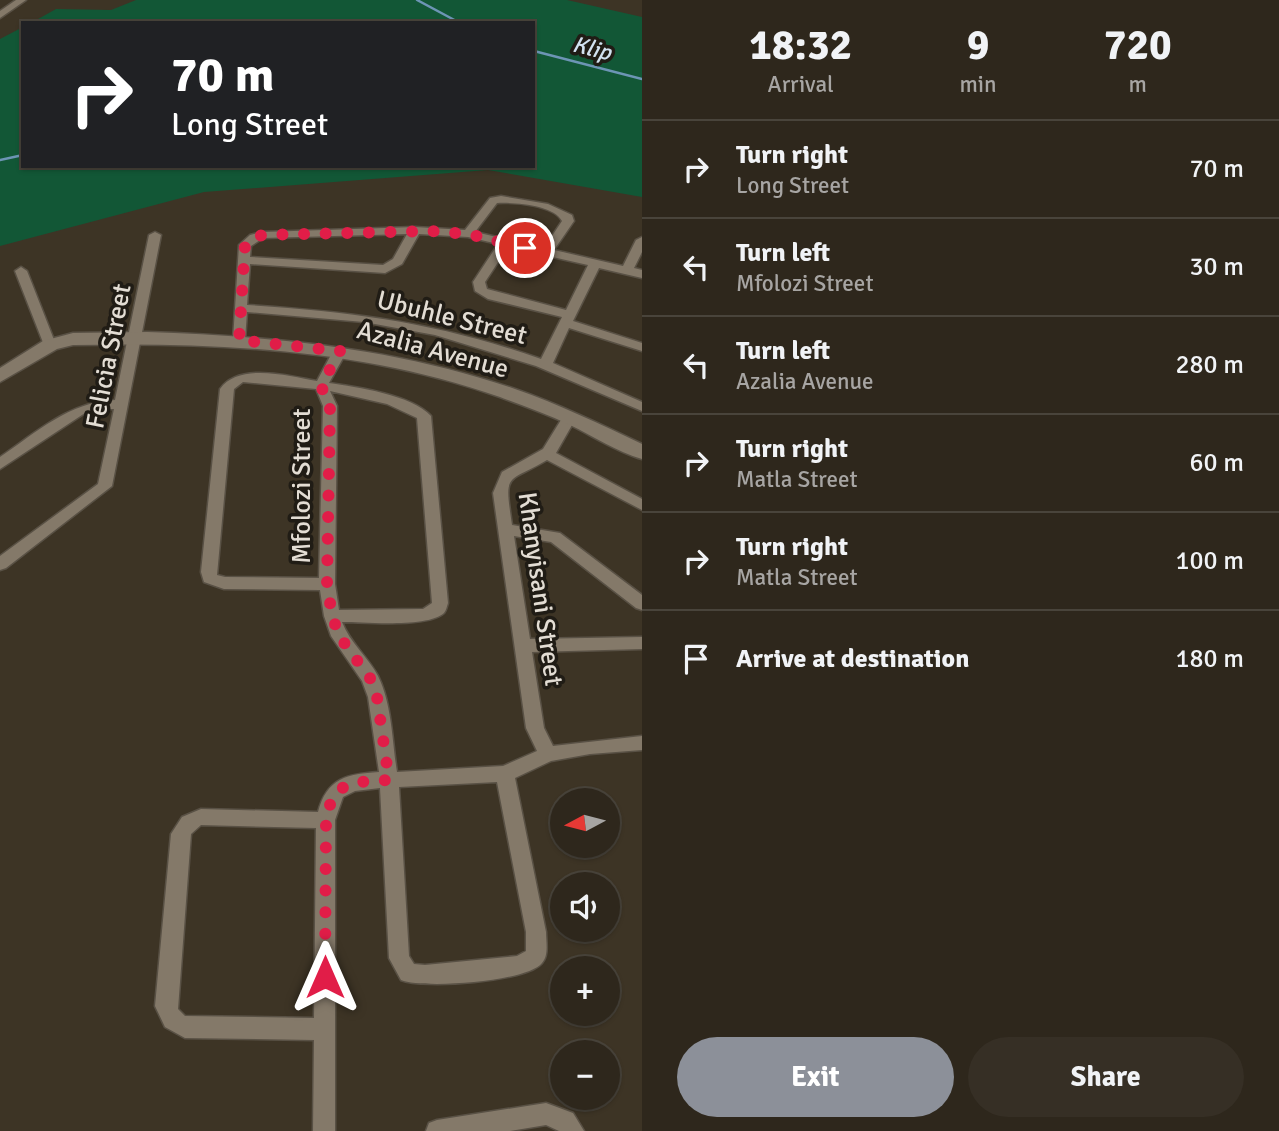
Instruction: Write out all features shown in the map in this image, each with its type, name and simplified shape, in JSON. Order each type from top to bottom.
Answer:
[{"type":"street","points":[[0,15],[22,0]]},
{"type":"street","points":[[468,234],[494,201],[509,200],[557,210],[568,217],[568,221],[546,253]]},
{"type":"street","points":[[245,260],[385,269],[398,261],[415,230]]},
{"type":"street","points":[[239,340],[245,245],[248,240],[263,235],[415,230],[468,234],[642,274]]},
{"type":"street","name":"Felicia Street","points":[[0,564],[105,486],[155,234]]},
{"type":"street","points":[[627,270],[642,240]]},
{"type":"street","points":[[504,244],[479,282],[481,291],[568,319],[642,347]]},
{"type":"street","points":[[546,363],[595,263]]},
{"type":"street","points":[[21,271],[50,345]]},
{"type":"street","name":"Ubuhle Street","points":[[241,308],[383,321],[436,332],[546,363],[642,407]]},
{"type":"street","name":"Azalia Avenue","points":[[0,376],[50,345],[73,339],[239,340],[340,351],[407,364],[489,388],[569,418],[642,452]]},
{"type":"street","name":"Mfolozi Street","points":[[340,351],[321,386],[330,406],[327,584],[339,636],[370,678],[377,697],[389,780],[399,958],[408,972],[425,975],[517,966],[529,962],[537,954],[536,932],[505,774]]},
{"type":"street","points":[[327,584],[223,583],[216,582],[209,572],[228,389],[232,382],[241,378],[253,377],[321,386],[411,406],[419,411],[426,425],[440,603],[438,609],[425,615],[332,615]]},
{"type":"street","points":[[0,464],[80,410],[95,405],[122,404]]},
{"type":"street","name":"Khanyisani Street","points":[[548,754],[535,728],[500,494],[501,483],[506,475],[517,467],[547,454],[569,418]]},
{"type":"street","points":[[547,454],[642,505]]},
{"type":"street","points":[[506,529],[555,537],[642,604]]},
{"type":"street","points":[[523,646],[642,643]]},
{"type":"street","points":[[324,1131],[326,820],[329,802],[335,791],[349,784],[389,780],[505,774],[548,754],[642,743]]},
{"type":"street","points":[[325,1029],[186,1027],[175,1024],[168,1016],[166,1006],[184,825],[201,817],[326,820]]},
{"type":"street","points":[[437,1131],[547,1114],[558,1116],[568,1123],[573,1131]]},
{"type":"green space","points":[[136,0],[567,0],[642,17],[642,197],[488,170],[204,192],[0,246],[0,39],[21,28],[21,168],[535,168],[535,21],[35,21],[56,9],[111,10]]},
{"type":"waterway","name":"Klip","points":[[417,0],[456,21]]},
{"type":"waterway","name":"Klip","points":[[535,51],[642,79]]},
{"type":"waterway","points":[[0,160],[21,155]]},
{"type":"route","points":[[325,977],[326,820],[329,802],[335,791],[349,784],[389,780],[377,697],[370,678],[339,636],[327,584],[330,406],[321,386],[340,351],[239,340],[245,245],[254,237],[279,233],[415,230],[468,234],[525,248]]}]
